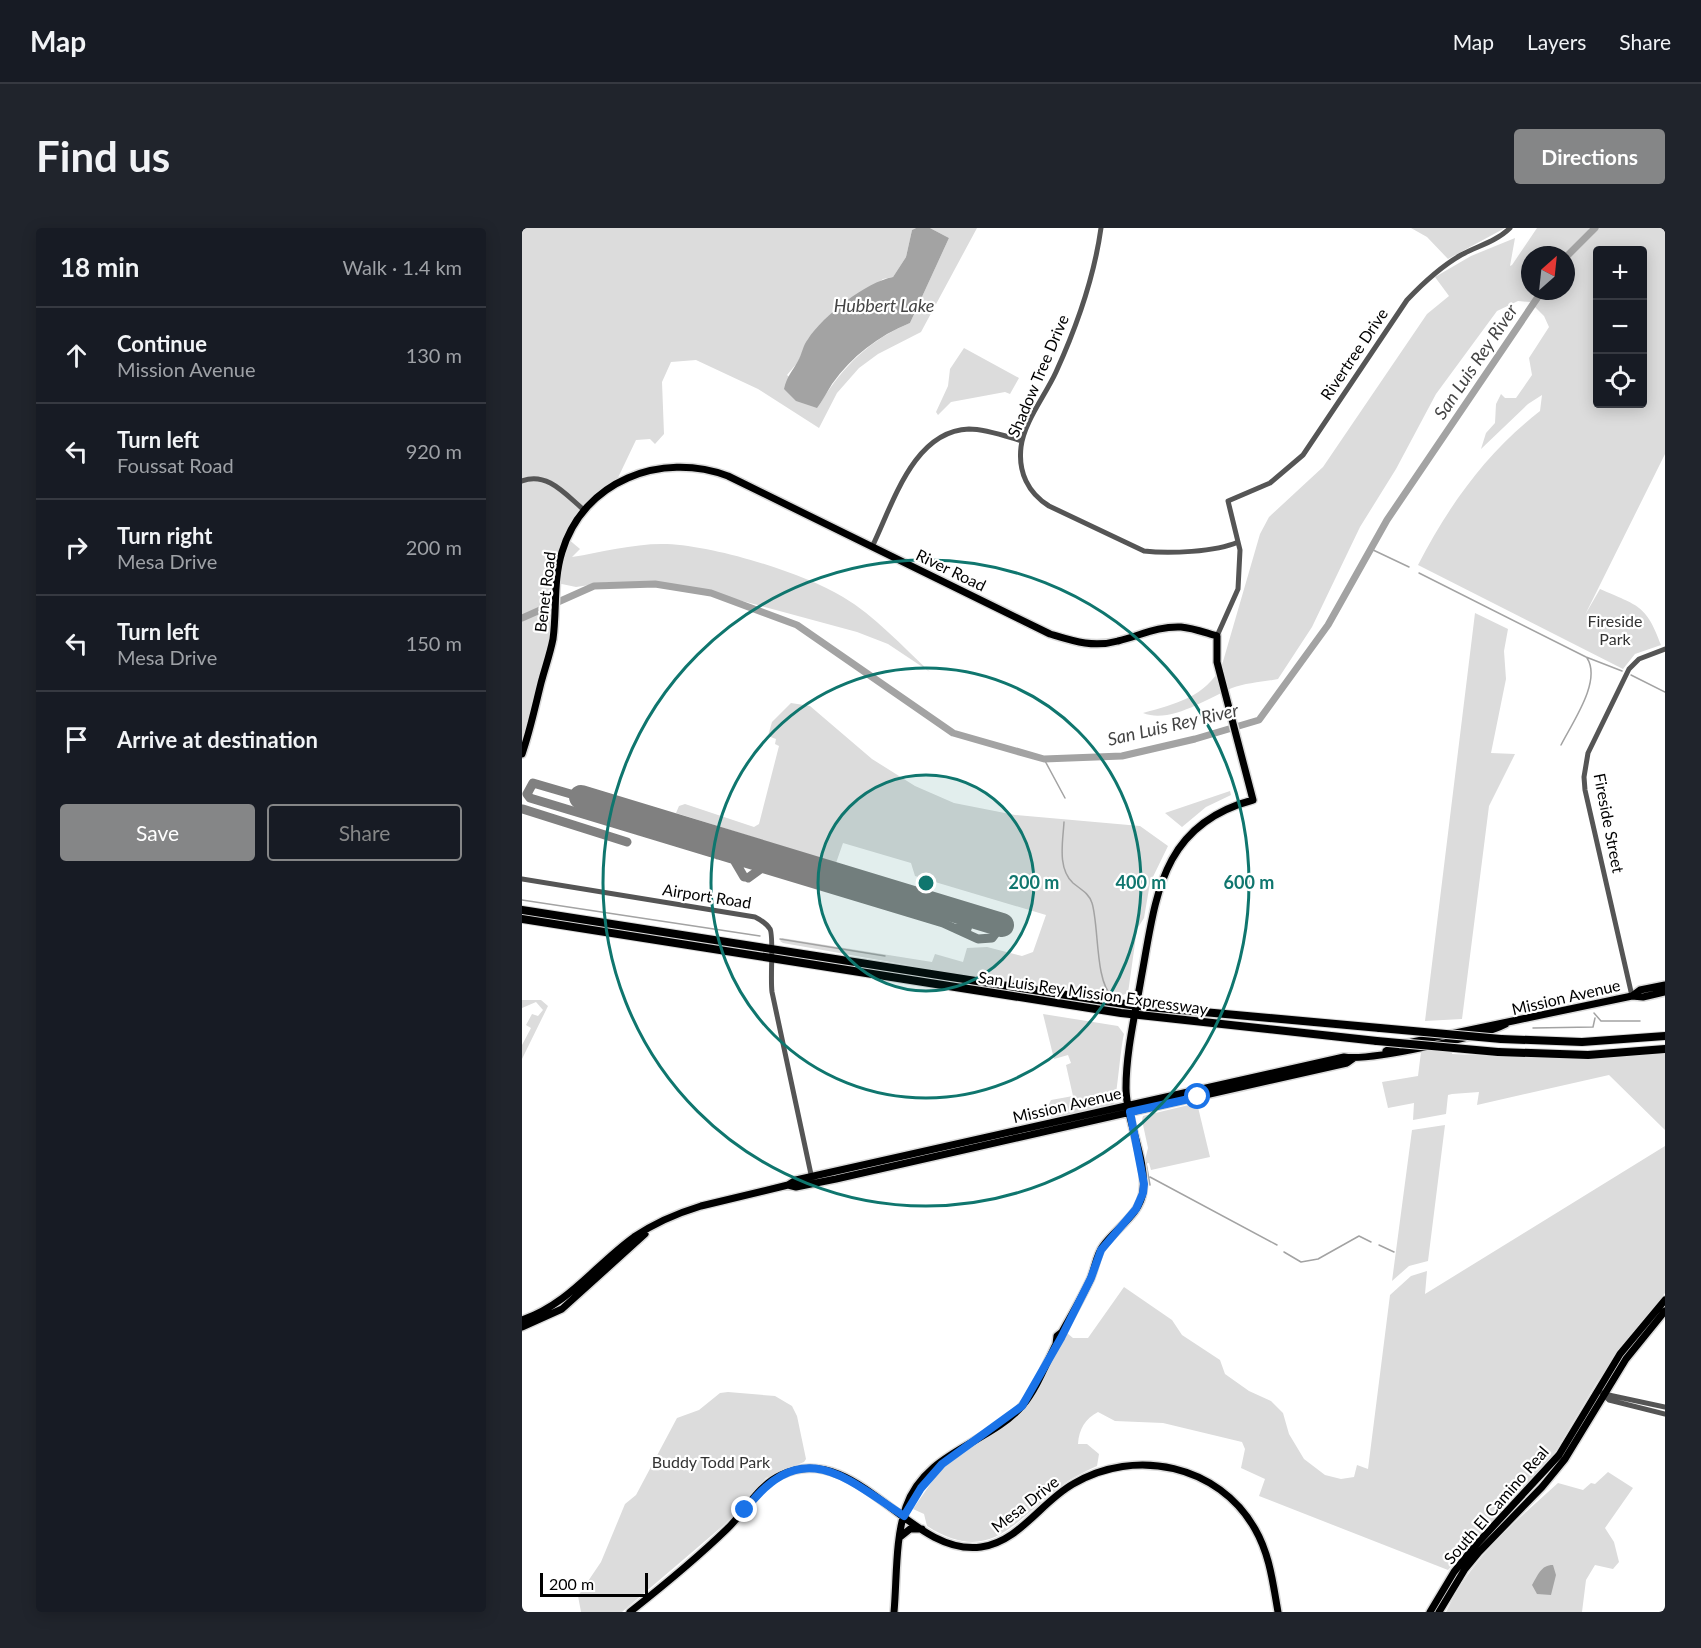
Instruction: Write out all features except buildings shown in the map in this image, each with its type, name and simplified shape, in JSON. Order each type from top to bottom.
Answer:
[{"type":"highway","name":"San Luis Rey Mission Expressway","points":[[522,910],[772,948],[1136,1011],[1501,1039],[1582,1042],[1665,1036]]},
{"type":"highway","name":"San Luis Rey Mission Expressway","points":[[522,919],[770,958],[1136,1011],[1377,1041],[1498,1052],[1588,1054],[1665,1049]]},
{"type":"main road","name":"River Road","points":[[682,466],[712,470],[728,476],[1050,634],[1078,644],[1118,641],[1158,628],[1172,627],[1183,627],[1217,636]]},
{"type":"main road","name":"Benet Road","points":[[522,754],[549,654],[561,553],[571,529],[584,510],[600,494],[629,477],[650,469],[682,466]]},
{"type":"main road","points":[[894,1612],[900,1537],[905,1514],[913,1496],[936,1466],[1022,1406],[1061,1338],[1091,1278],[1101,1250],[1136,1209],[1142,1197],[1144,1184],[1126,1090],[1136,1011],[1157,890],[1169,864],[1185,842],[1207,820],[1236,805],[1253,800],[1217,662],[1217,636]]},
{"type":"main road","name":"Mission Avenue","points":[[1632,996],[1640,990],[1665,985]]},
{"type":"main road","name":"Mission Avenue","points":[[522,1320],[559,1302],[635,1237],[693,1209],[949,1145],[1347,1063],[1354,1058],[1384,1052],[1398,1045],[1489,1024],[1506,1024],[1632,996],[1643,997],[1665,992]]},
{"type":"main road","name":"Mission Avenue","points":[[812,1180],[858,1174],[930,1158],[1130,1108]]},
{"type":"main road","points":[[930,1158],[947,1150],[949,1145]]},
{"type":"main road","points":[[858,1174],[862,1170],[893,1162],[897,1157]]},
{"type":"main road","name":"Mission Avenue","points":[[522,1327],[562,1309],[647,1232]]},
{"type":"main road","name":"South El Camino Real","points":[[1439,1612],[1465,1569],[1565,1459],[1620,1354],[1665,1300]]},
{"type":"main road","name":"South El Camino Real","points":[[1430,1612],[1459,1565],[1559,1455],[1626,1359],[1665,1311]]},
{"type":"main road","name":"Mesa Drive","points":[[630,1612],[728,1529],[762,1488],[782,1474],[795,1470],[812,1468],[840,1475],[905,1514],[939,1540],[960,1547],[995,1544],[1013,1533],[1080,1479],[1100,1471],[1126,1465],[1164,1466],[1184,1471],[1208,1482],[1228,1496],[1246,1515],[1255,1529],[1268,1560],[1278,1612]]},
{"type":"main road","points":[[900,1537],[910,1529],[924,1529]]},
{"type":"street","name":"Shadow Tree Drive","points":[[1101,228],[1091,279],[1079,315],[1055,374],[1022,441],[1022,471],[1037,496],[1049,506],[1136,549],[1157,553],[1224,547],[1238,542]]},
{"type":"street","name":"Rivertree Drive","points":[[1238,542],[1228,501],[1270,483],[1298,460],[1407,300],[1424,282],[1446,264],[1499,237],[1510,228]]},
{"type":"street","points":[[872,547],[913,463],[936,439],[968,429],[1022,441]]},
{"type":"street","points":[[522,481],[538,478],[547,480],[584,510]]},
{"type":"street","points":[[1217,636],[1238,589],[1240,560],[1238,542]]},
{"type":"street","name":"Fireside Street","points":[[1632,996],[1585,790],[1584,766],[1629,669],[1638,659],[1665,649]]},
{"type":"street","name":"Airport Road","points":[[522,879],[755,917],[772,931],[772,948]]},
{"type":"street","points":[[772,948],[770,958],[772,992],[812,1180]]},
{"type":"street","points":[[1601,1393],[1665,1407]]},
{"type":"street","points":[[1601,1393],[1616,1402],[1665,1414]]},
{"type":"green space","points":[[522,228],[916,228],[912,230],[906,257],[893,277],[883,279],[808,339],[798,362],[787,375],[821,402],[859,355],[883,337],[910,323],[949,238],[930,228],[977,228],[921,332],[878,354],[859,368],[837,393],[819,428],[758,389],[696,360],[671,362],[662,382],[664,434],[655,444],[650,439],[636,440],[615,484],[600,494],[567,538],[580,549],[572,557],[631,546],[667,544],[733,555],[805,578],[843,597],[866,613],[930,672],[888,644],[857,632],[735,599],[675,585],[610,582],[576,587],[557,583],[554,622],[522,754]]},
{"type":"green space","points":[[1411,228],[1505,228],[1448,259],[1427,237]]},
{"type":"green space","name":"Fireside Park","points":[[1537,228],[1665,228],[1665,454],[1585,615],[1600,589],[1639,608],[1650,621],[1661,645],[1635,654],[1623,669],[1418,565],[1470,481],[1503,444],[1540,411],[1542,395],[1528,404],[1481,449],[1486,433],[1495,423],[1496,404],[1501,394],[1505,398],[1516,398],[1532,375],[1529,358],[1549,327],[1544,316],[1530,302],[1518,301],[1497,311],[1436,394],[1396,469],[1360,527],[1312,627],[1278,679],[1237,686],[1176,713],[1154,716],[1143,713],[1188,698],[1207,685],[1215,676],[1222,665],[1260,534],[1269,517],[1323,467],[1427,314],[1449,296],[1435,277],[1471,256],[1515,238],[1510,266],[1521,252],[1521,300],[1575,300],[1575,246],[1525,246]]},
{"type":"green space","points":[[964,348],[1019,378],[1010,394],[1005,392],[951,402],[938,415],[936,412],[948,386],[950,369]]},
{"type":"green space","points":[[1475,613],[1508,629],[1504,651],[1506,679],[1491,753],[1515,754],[1489,806],[1462,1019],[1425,1021]]},
{"type":"green space","points":[[791,703],[810,706],[872,759],[915,786],[954,803],[1015,815],[1140,826],[1168,846],[1150,883],[1144,918],[1137,929],[1128,993],[1120,996],[958,974],[780,941],[782,938],[932,962],[935,954],[963,962],[967,948],[987,947],[1022,956],[1033,952],[1046,915],[915,876],[911,863],[843,843],[836,863],[676,813],[679,806],[685,804],[754,827],[759,824],[779,746],[775,744],[776,739],[768,736],[772,722]]},
{"type":"green space","points":[[1230,791],[1231,795],[1206,807],[1182,827],[1165,813]]},
{"type":"green space","points":[[522,1000],[541,1000],[548,1006],[522,1059],[522,1045],[531,1028],[526,1025],[532,1014],[538,1016],[543,1010],[536,1002],[522,1008]]},
{"type":"green space","points":[[1043,1014],[1118,1026],[1124,1034],[1113,1106],[1052,1121],[1048,1106],[1051,1100],[1073,1096],[1066,1065],[1071,1063],[1068,1055],[1054,1059]]},
{"type":"green space","points":[[1452,1045],[1452,1054],[1558,1058],[1665,1052],[1665,1130],[1609,1075],[1477,1105],[1479,1092],[1452,1094],[1448,1095],[1446,1114],[1413,1120],[1414,1103],[1388,1108],[1382,1082],[1418,1076],[1421,1052]]},
{"type":"green space","points":[[1197,1103],[1210,1157],[1151,1170],[1149,1163],[1144,1164],[1148,1148],[1143,1116]]},
{"type":"green space","points":[[1445,1125],[1428,1261],[1409,1266],[1392,1281],[1412,1130]]},
{"type":"green space","points":[[1665,1146],[1665,1293],[1597,1382],[1551,1459],[1448,1570],[1259,1496],[1265,1479],[1241,1468],[1245,1449],[1242,1442],[1163,1423],[1115,1421],[1098,1412],[1084,1425],[1078,1444],[1087,1444],[1099,1454],[1097,1466],[1064,1484],[1000,1535],[968,1542],[949,1537],[927,1526],[924,1514],[913,1509],[940,1470],[1022,1410],[1067,1333],[1073,1338],[1088,1338],[1124,1287],[1172,1320],[1182,1335],[1220,1360],[1225,1374],[1249,1391],[1271,1401],[1283,1413],[1289,1434],[1304,1459],[1325,1475],[1341,1479],[1354,1477],[1357,1465],[1368,1469],[1390,1295],[1411,1276],[1427,1271],[1425,1294]]},
{"type":"green space","name":"Buddy Todd Park","points":[[720,1393],[775,1396],[792,1406],[797,1416],[806,1459],[804,1462],[766,1478],[725,1524],[622,1612],[581,1612],[578,1596],[601,1562],[625,1504],[636,1495],[677,1418],[699,1410]]},
{"type":"green space","points":[[1608,1472],[1633,1488],[1605,1528],[1614,1542],[1619,1562],[1613,1569],[1595,1565],[1586,1580],[1582,1612],[1446,1612],[1456,1593],[1481,1558],[1510,1527],[1558,1483],[1583,1490],[1591,1483],[1595,1484]]},
{"type":"water","name":"Hubbert Lake","points":[[930,228],[949,238],[910,323],[887,334],[848,364],[817,408],[796,401],[784,389],[806,341],[824,320],[846,301],[870,286],[893,277],[906,257],[912,230]]},
{"type":"water","points":[[1549,1565],[1553,1565],[1556,1575],[1551,1595],[1537,1594],[1532,1585],[1538,1574]]},
{"type":"waterway","name":"San Luis Rey River","points":[[1575,248],[1595,228]]},
{"type":"waterway","name":"San Luis Rey River","points":[[522,618],[594,586],[655,584],[711,593],[797,625],[953,733],[1044,759],[1122,756],[1195,739],[1259,720],[1328,625],[1387,520],[1536,300]]},
{"type":"waterway","points":[[1371,549],[1409,567]]},
{"type":"waterway","points":[[1419,573],[1586,657],[1622,671]]},
{"type":"waterway","points":[[1561,745],[1588,690],[1591,667],[1587,658]]},
{"type":"waterway","points":[[1631,675],[1665,692]]},
{"type":"waterway","points":[[1044,759],[1065,798]]},
{"type":"waterway","points":[[1064,822],[1062,854],[1065,870],[1073,883],[1091,900],[1100,966],[1103,979],[1112,996]]},
{"type":"waterway","points":[[522,900],[760,936]]},
{"type":"waterway","points":[[780,939],[885,956]]},
{"type":"waterway","points":[[1594,1013],[1601,1021],[1640,1021]]},
{"type":"waterway","points":[[1533,1028],[1593,1027],[1595,1018]]},
{"type":"waterway","points":[[1146,1163],[1150,1185]]},
{"type":"waterway","points":[[1150,1177],[1277,1245]]},
{"type":"waterway","points":[[1284,1252],[1301,1262],[1318,1259],[1359,1236],[1371,1242]]},
{"type":"waterway","points":[[1379,1245],[1394,1252]]},
{"type":"taxiway","points":[[581,797],[533,783],[527,794],[530,798],[943,923],[978,939],[992,938],[1002,925]]},
{"type":"taxiway","points":[[585,814],[600,803]]},
{"type":"taxiway","points":[[523,809],[627,842]]},
{"type":"taxiway","points":[[639,831],[646,824],[642,816]]},
{"type":"taxiway","points":[[718,855],[723,853],[725,847],[719,839]]},
{"type":"taxiway","points":[[752,865],[773,856]]},
{"type":"taxiway","points":[[734,860],[744,877]]},
{"type":"taxiway","points":[[748,878],[762,868]]},
{"type":"taxiway","points":[[891,907],[888,904],[890,897],[898,894]]},
{"type":"taxiway","points":[[957,928],[967,929],[971,916]]},
{"type":"runway","points":[[581,797],[1002,925]]},
{"type":"route","points":[[745,1510],[762,1488],[773,1479],[795,1470],[812,1468],[829,1471],[848,1479],[904,1516],[921,1488],[942,1464],[968,1446],[975,1438],[1010,1417],[1022,1406],[1061,1338],[1091,1278],[1101,1250],[1136,1209],[1141,1200],[1144,1184],[1130,1112],[1198,1097]]}]
